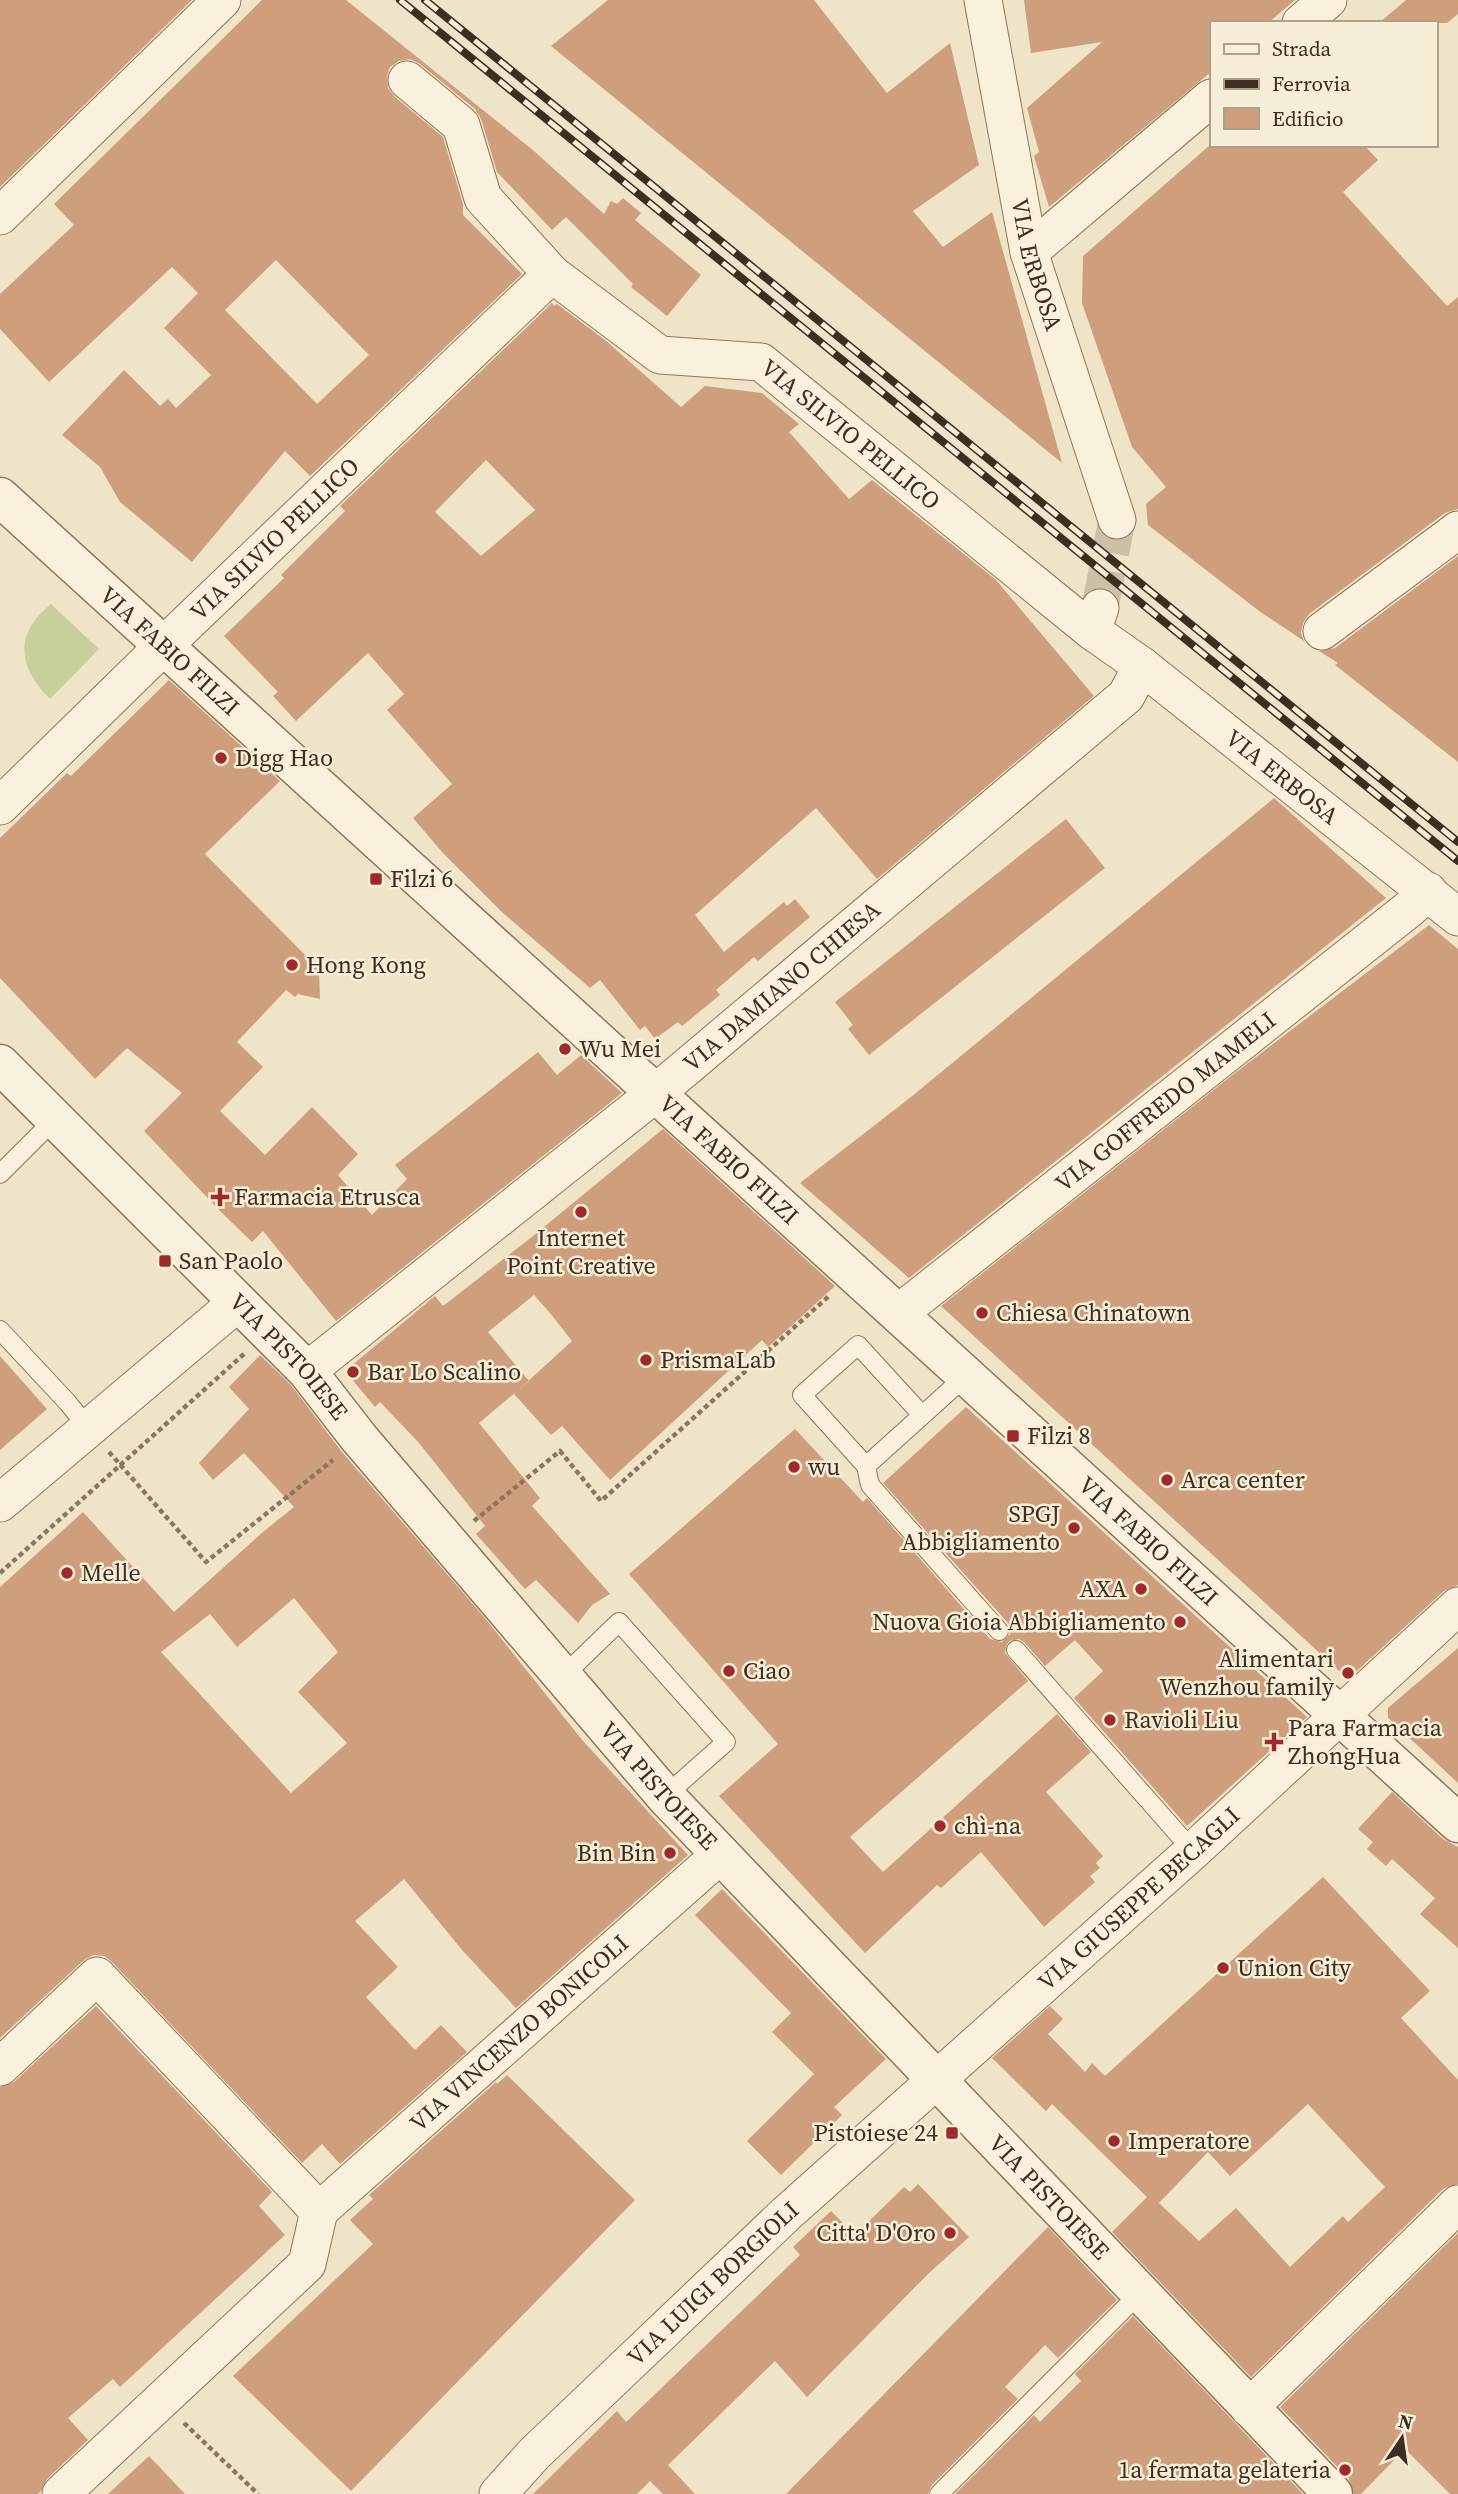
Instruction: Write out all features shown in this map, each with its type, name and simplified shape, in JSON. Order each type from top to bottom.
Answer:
[{"type":"street","points":[[0,216],[222,0]]},
{"type":"street","name":"VIA ERBOSA","points":[[983,0],[1028,252],[1117,520]]},
{"type":"street","points":[[1303,21],[1328,0]]},
{"type":"street","name":"VIA SILVIO PELLICO","points":[[407,80],[461,125],[483,198],[552,274],[660,355],[761,362],[1096,619]]},
{"type":"street","points":[[1028,252],[1210,99]]},
{"type":"street","name":"VIA SILVIO PELLICO","points":[[0,806],[552,274]]},
{"type":"street","name":"VIA FABIO FILZI","points":[[0,497],[1458,1823]]},
{"type":"street","points":[[1322,631],[1458,530]]},
{"type":"street","name":"VIA ERBOSA","points":[[1096,619],[1142,666],[1458,917]]},
{"type":"street","name":"VIA DAMIANO CHIESA","points":[[307,1371],[657,1092],[1126,696],[1142,666]]},
{"type":"street","name":"VIA GOFFREDO MAMELI","points":[[899,1313],[1409,909],[1428,891]]},
{"type":"street","name":"VIA PISTOIESE","points":[[0,1064],[237,1304],[307,1371],[359,1438],[665,1796],[1333,2494]]},
{"type":"street","points":[[0,1503],[237,1304]]},
{"type":"street","name":"VIA GIUSEPPE BECAGLI","points":[[936,2079],[1193,1851],[1339,1716],[1453,1620]]},
{"type":"street","name":"VIA VINCENZO BONICOLI","points":[[319,2211],[721,1854]]},
{"type":"street","points":[[0,2067],[97,1976],[319,2211],[307,2264],[61,2494]]},
{"type":"street","name":"VIA LUIGI BORGIOLI","points":[[498,2494],[534,2454],[786,2214],[936,2079]]},
{"type":"street","points":[[1249,2408],[1458,2204]]},
{"type":"lane","points":[[0,1174],[54,1119]]},
{"type":"lane","points":[[0,1330],[88,1428]]},
{"type":"lane","points":[[922,1415],[858,1345],[802,1395],[866,1466],[870,1485],[999,1631]]},
{"type":"lane","points":[[866,1466],[967,1375]]},
{"type":"lane","points":[[562,1677],[620,1622],[726,1742],[665,1796]]},
{"type":"lane","points":[[1016,1650],[1193,1851]]},
{"type":"lane","points":[[939,2494],[1140,2293]]},
{"type":"path","points":[[466,1528],[560,1451],[601,1500],[855,1272]]},
{"type":"path","points":[[88,1428],[206,1562],[339,1455]]},
{"type":"path","points":[[162,2400],[258,2494]]},
{"type":"green space","points":[[51,604],[99,649],[50,699],[31,675],[24,651],[30,627]]},
{"type":"building","points":[[0,0],[192,0],[0,187]]},
{"type":"building","points":[[262,0],[346,0],[534,151],[604,214],[611,201],[617,204],[623,198],[641,213],[635,220],[701,275],[667,316],[631,287],[633,284],[566,217],[552,230],[497,172],[481,119],[475,109],[420,64],[410,59],[399,61],[390,67],[387,76],[388,88],[443,137],[463,204],[463,215],[522,274],[310,476],[285,451],[192,562],[120,502],[100,467],[62,435],[124,370],[160,406],[168,399],[176,408],[211,375],[164,328],[198,293],[172,267],[49,382],[0,329],[0,294],[74,225],[54,204]],"holes":[[[276,260],[369,355],[317,404],[225,310]]]},
{"type":"building","points":[[608,0],[814,0],[887,93],[950,43],[979,165],[913,211],[943,247],[992,212],[1062,463],[551,46]]},
{"type":"building","points":[[1024,0],[1295,0],[1270,21],[1210,21],[1210,73],[1049,207],[1034,156],[1039,152],[1027,108],[1102,42],[1031,53]]},
{"type":"building","points":[[1406,0],[1458,0],[1458,14],[1447,23],[1381,21]]},
{"type":"building","points":[[1210,145],[1366,147],[1378,160],[1343,192],[1447,306],[1458,297],[1458,509],[1445,513],[1309,614],[1301,633],[1304,641],[1259,611],[1148,525],[1146,504],[1166,487],[1132,447],[1082,303],[1083,256]]},
{"type":"building","points":[[552,303],[554,306],[557,304],[605,340],[681,407],[705,386],[762,393],[799,424],[789,432],[849,499],[872,480],[996,580],[1094,696],[877,879],[816,808],[695,915],[724,952],[784,902],[787,906],[795,899],[810,917],[758,961],[754,957],[716,990],[720,995],[682,1026],[678,1022],[655,1039],[645,1026],[640,1030],[600,980],[590,988],[503,913],[443,853],[413,818],[452,784],[387,710],[404,694],[368,653],[296,721],[273,696],[278,692],[224,636],[284,578],[281,575],[345,511],[340,506]],"holes":[[[486,460],[535,510],[481,556],[435,512]]]},
{"type":"building","points":[[1458,556],[1458,762],[1335,665],[1338,663],[1319,651],[1335,648]]},
{"type":"building","points":[[169,680],[280,781],[205,854],[319,969],[320,999],[298,994],[295,997],[286,990],[237,1042],[263,1067],[220,1111],[265,1155],[312,1107],[358,1154],[338,1175],[372,1215],[407,1179],[395,1165],[538,1052],[557,1075],[581,1055],[622,1093],[336,1321],[263,1231],[252,1242],[144,1131],[182,1093],[127,1048],[95,1079],[0,978],[0,838],[67,773],[71,776]]},
{"type":"building","points":[[1274,798],[1386,898],[909,1278],[800,1183],[911,1097]]},
{"type":"building","points":[[1066,819],[1105,868],[869,1055],[848,1029],[853,1025],[835,1002]]},
{"type":"building","points":[[1429,925],[1458,949],[1458,1585],[1444,1591],[1348,1679],[941,1306],[1235,1073]]},
{"type":"building","points":[[663,1129],[835,1286],[768,1347],[762,1340],[610,1480],[562,1426],[551,1435],[514,1394],[519,1389],[479,1423],[540,1498],[532,1506],[610,1594],[592,1605],[578,1623],[536,1580],[525,1589],[476,1534],[485,1526],[419,1443],[380,1402],[375,1407],[345,1371],[435,1296],[443,1306]],"holes":[[[534,1295],[572,1341],[529,1381],[488,1332]]]},
{"type":"building","points":[[260,1355],[291,1385],[342,1452],[484,1617],[583,1741],[688,1855],[516,2008],[462,1950],[404,1879],[355,1921],[398,1967],[366,1997],[415,2050],[441,2025],[467,2052],[340,2164],[322,2144],[302,2163],[104,1956],[93,1955],[83,1961],[0,2038],[0,1587],[83,1512],[174,1612],[294,1507],[244,1453],[213,1480],[199,1463],[249,1409],[229,1387]],"holes":[[[294,1598],[338,1652],[298,1692],[347,1743],[291,1793],[161,1652],[210,1614],[237,1647]]]},
{"type":"building","points":[[0,1356],[47,1409],[0,1450]]},
{"type":"building","points":[[966,1407],[1307,1717],[1187,1826],[1074,1698],[1103,1671],[1075,1640],[1045,1666],[1024,1642],[1019,1639],[1009,1641],[1005,1653],[1028,1681],[850,1837],[883,1872],[1057,1714],[1091,1752],[1046,1792],[1103,1856],[1096,1863],[1100,1868],[1090,1876],[1095,1882],[1044,1927],[981,1852],[941,1888],[937,1885],[865,1953],[719,1796],[778,1744],[629,1574],[795,1429],[863,1502],[867,1498],[990,1639],[1002,1642],[1010,1634],[1008,1623],[883,1483]]},
{"type":"building","points":[[1458,1648],[1458,1783],[1388,1718],[1388,1708]]},
{"type":"building","points":[[1392,1792],[1443,1839],[1458,1847],[1458,1948],[1420,1914],[1435,1898],[1392,1859],[1386,1866],[1367,1849],[1373,1842],[1358,1829]]},
{"type":"building","points":[[1323,1877],[1430,1991],[1401,2018],[1458,2080],[1458,2184],[1443,2189],[1251,2377],[1112,2232],[1147,2197],[1052,2104],[1046,2111],[992,2058],[1050,2006],[1063,2019],[1048,2034],[1085,2072],[1092,2063],[1105,2076]],"holes":[[[1308,2104],[1385,2187],[1348,2222],[1343,2216],[1290,2267],[1236,2208],[1199,2241],[1159,2203],[1208,2152],[1230,2176]]]},
{"type":"building","points":[[722,1889],[886,2059],[834,2107],[842,2115],[781,2175],[747,2141],[814,2074],[772,2032],[791,2013],[695,1915]]},
{"type":"building","points":[[96,2006],[272,2192],[259,2206],[285,2235],[120,2387],[113,2379],[68,2418],[88,2440],[47,2479],[38,2494],[0,2494],[0,2087],[14,2082]]},
{"type":"building","points":[[507,2075],[635,2200],[351,2491],[233,2376],[373,2244],[350,2220],[373,2199],[369,2195]]},
{"type":"building","points":[[918,2184],[969,2237],[928,2274],[807,2397],[775,2361],[668,2465],[695,2494],[663,2494],[650,2481],[637,2494],[533,2494],[617,2411],[626,2422],[800,2255],[793,2247],[831,2211],[855,2235],[904,2187],[910,2192]]},
{"type":"building","points":[[1048,2227],[1117,2300],[1058,2358],[1045,2345],[1005,2387],[1018,2399],[931,2486],[928,2494],[786,2494]]},
{"type":"building","points":[[1458,2233],[1458,2494],[1450,2494],[1405,2449],[1361,2494],[1354,2494],[1349,2479],[1280,2407]]},
{"type":"building","points":[[1133,2316],[1303,2494],[955,2494],[1034,2415],[1040,2422],[1081,2381],[1075,2374]]},
{"type":"building","points":[[149,2456],[185,2494],[108,2494]]},
{"type":"tunnel","points":[[1100,607],[1117,520]]},
{"type":"railway","points":[[400,0],[1458,861]]},
{"type":"railway","points":[[425,0],[1458,842]]},
{"type":"place","name":"Digg Hao","points":[[221,758]]},
{"type":"place","name":"Filzi 6","points":[[376,879]]},
{"type":"place","name":"Hong Kong","points":[[292,965]]},
{"type":"place","name":"Wu Mei","points":[[565,1049]]},
{"type":"place","name":"Farmacia Etrusca","points":[[220,1197]]},
{"type":"place","name":"Internet Point Creative","points":[[581,1212]]},
{"type":"place","name":"San Paolo","points":[[165,1261]]},
{"type":"place","name":"Chiesa Chinatown","points":[[982,1313]]},
{"type":"place","name":"PrismaLab","points":[[646,1360]]},
{"type":"place","name":"Bar Lo Scalino","points":[[353,1372]]},
{"type":"place","name":"Filzi 8","points":[[1013,1436]]},
{"type":"place","name":"wu","points":[[794,1467]]},
{"type":"place","name":"Arca center","points":[[1167,1480]]},
{"type":"place","name":"SPGJ Abbigliamento","points":[[1074,1528]]},
{"type":"place","name":"Melle","points":[[67,1573]]},
{"type":"place","name":"AXA","points":[[1141,1589]]},
{"type":"place","name":"Nuova Gioia Abbigliamento","points":[[1180,1622]]},
{"type":"place","name":"Ciao","points":[[729,1671]]},
{"type":"place","name":"Alimentari Wenzhou family","points":[[1348,1673]]},
{"type":"place","name":"Ravioli Liu","points":[[1110,1720]]},
{"type":"place","name":"Para Farmacia ZhongHua","points":[[1274,1742]]},
{"type":"place","name":"chì-na","points":[[940,1826]]},
{"type":"place","name":"Bin Bin","points":[[670,1853]]},
{"type":"place","name":"Union City","points":[[1223,1968]]},
{"type":"place","name":"Pistoiese 24","points":[[952,2133]]},
{"type":"place","name":"Imperatore","points":[[1114,2141]]},
{"type":"place","name":"Citta' D'Oro","points":[[950,2233]]},
{"type":"place","name":"1a fermata gelateria","points":[[1345,2470]]}]
